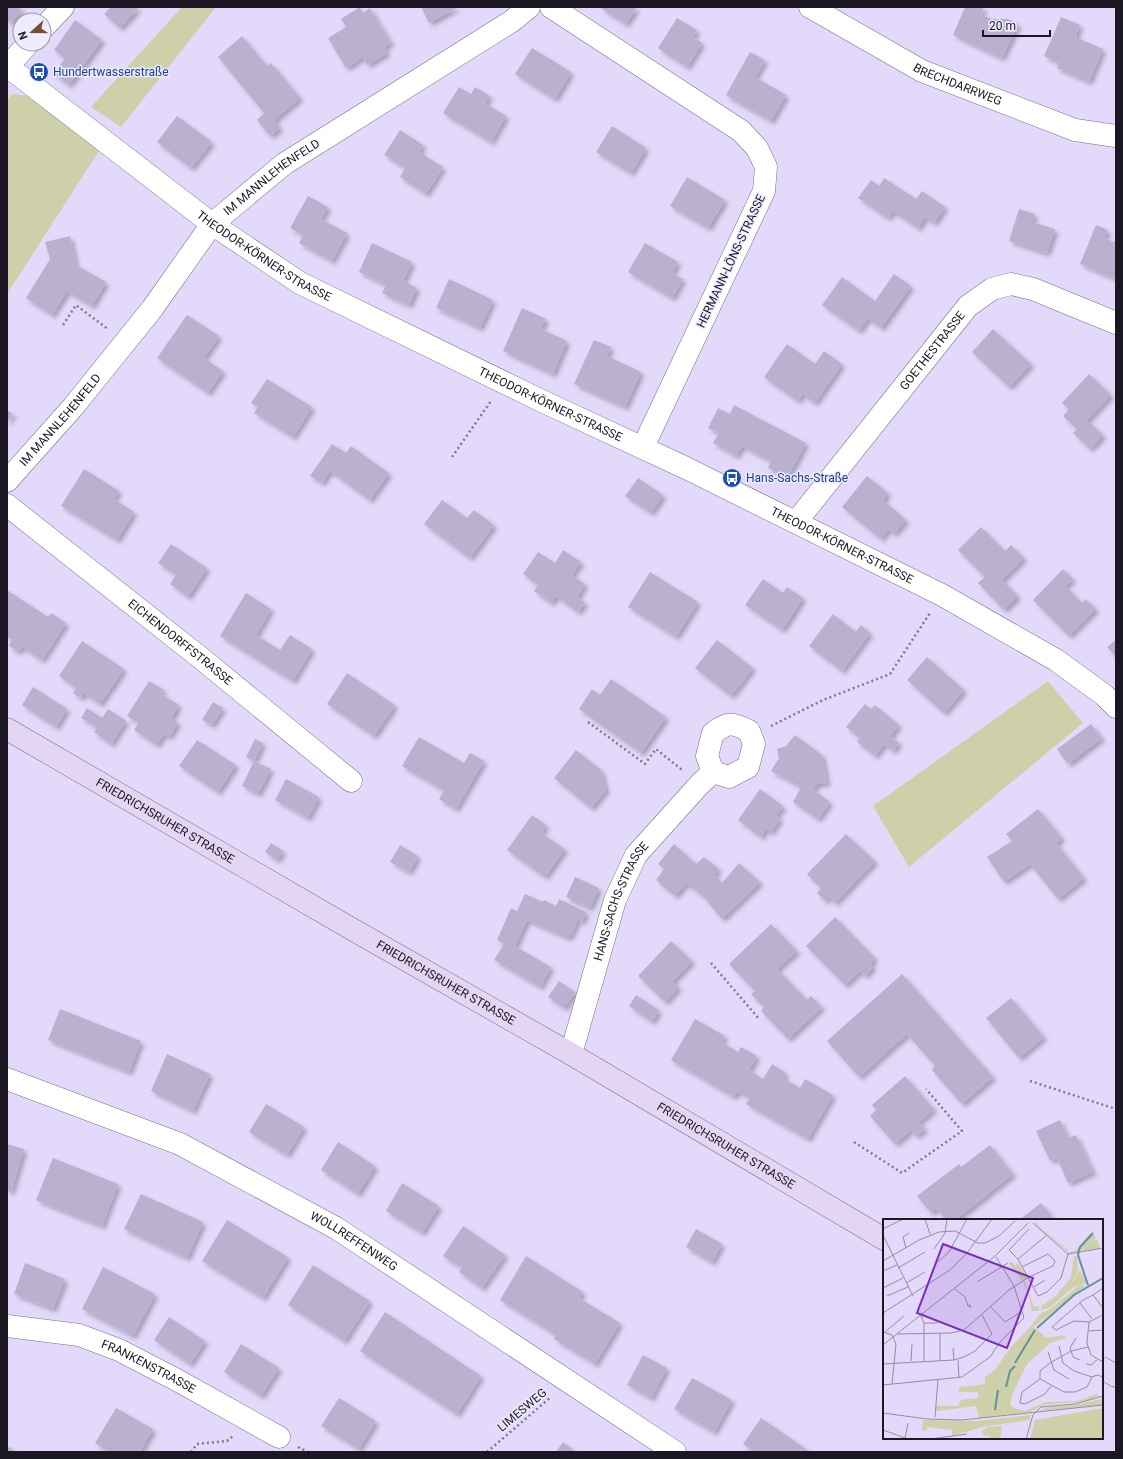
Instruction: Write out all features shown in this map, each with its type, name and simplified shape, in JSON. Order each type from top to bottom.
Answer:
[{"type":"main road","name":"FRIEDRICHSRUHER STRASSE","points":[[7,729],[571,1054],[883,1238]]},
{"type":"main road","points":[[1103,1369],[1116,1376]]},
{"type":"street","points":[[52,19],[63,7]]},
{"type":"street","name":"IM MANNLEHENFELD","points":[[7,482],[72,407],[152,309],[212,224],[284,164],[512,21],[529,7]]},
{"type":"street","name":"HERMANN-LÖNS-STRASSE","points":[[551,7],[741,131],[757,148],[766,167],[764,191],[643,447]]},
{"type":"street","name":"BRECHDARRWEG","points":[[810,7],[922,71],[1076,130],[1116,136]]},
{"type":"street","points":[[7,67],[21,52]]},
{"type":"street","name":"THEODOR-KÖRNER-STRASSE","points":[[7,67],[212,224],[300,284],[643,447],[942,595],[1056,660],[1104,695],[1116,707]]},
{"type":"street","name":"GOETHESTRASSE","points":[[796,522],[968,306],[992,289],[1011,284],[1033,289],[1116,323]]},
{"type":"street","name":"EICHENDORFFSTRASSE","points":[[7,505],[202,659],[351,781]]},
{"type":"street","points":[[724,725],[737,725],[749,731],[754,744],[748,767],[729,777],[706,778],[707,756],[713,733],[724,725]]},
{"type":"street","name":"HANS-SACHS-STRASSE","points":[[571,1054],[615,900],[633,862],[638,852],[706,778]]},
{"type":"street","name":"WOLLREFFENWEG","points":[[7,1079],[180,1144],[336,1228],[675,1452]]},
{"type":"street","name":"FRANKENSTRASSE","points":[[7,1326],[79,1335],[119,1350],[279,1437]]},
{"type":"path","points":[[63,325],[76,305],[125,342]]},
{"type":"path","points":[[452,457],[504,382]]},
{"type":"path","points":[[751,736],[823,700],[890,674],[942,595]]},
{"type":"path","points":[[588,722],[645,764],[656,749],[706,778]]},
{"type":"path","points":[[710,963],[760,1020]]},
{"type":"path","points":[[1030,1081],[1116,1109]]},
{"type":"path","points":[[854,1142],[902,1173],[962,1131],[926,1089]]},
{"type":"path","name":"LIMESWEG","points":[[487,1452],[570,1382]]},
{"type":"path","points":[[191,1452],[197,1444],[227,1441],[250,1421]]},
{"type":"green space","points":[[182,7],[216,7],[121,127],[91,107]]},
{"type":"green space","points":[[12,94],[30,96],[99,151],[7,294],[7,101]]},
{"type":"green space","points":[[1048,681],[1083,723],[909,867],[873,806]]},
{"type":"building","points":[[7,7],[22,7],[20,12],[12,12],[12,21],[11,20],[7,25]]},
{"type":"building","points":[[111,7],[139,7],[120,28],[104,14]]},
{"type":"building","points":[[360,7],[363,13],[370,8],[391,43],[384,47],[387,53],[367,65],[363,57],[346,68],[328,38],[346,27],[341,19]]},
{"type":"building","points":[[421,7],[458,7],[429,23]]},
{"type":"building","points":[[599,7],[637,7],[626,24]]},
{"type":"building","points":[[965,7],[984,7],[981,14],[991,19],[1008,19],[1018,24],[1002,58],[953,35]]},
{"type":"building","points":[[1061,17],[1080,25],[1075,37],[1103,49],[1089,82],[1057,68],[1059,63],[1044,56]]},
{"type":"building","points":[[677,18],[697,30],[693,37],[702,43],[687,67],[658,48]]},
{"type":"building","points":[[75,20],[102,40],[69,85],[54,74],[65,58],[54,50]]},
{"type":"building","points":[[242,36],[267,66],[271,63],[300,98],[274,120],[280,128],[270,136],[257,120],[264,113],[218,57]]},
{"type":"building","points":[[532,48],[571,72],[555,99],[515,74]]},
{"type":"building","points":[[750,52],[765,60],[755,77],[786,95],[771,121],[726,95]]},
{"type":"building","points":[[459,87],[471,94],[475,87],[490,96],[485,103],[506,116],[491,142],[443,113]]},
{"type":"building","points":[[177,116],[212,142],[191,168],[157,142]]},
{"type":"building","points":[[612,126],[646,148],[631,173],[596,152]]},
{"type":"building","points":[[400,130],[423,145],[419,152],[443,167],[426,194],[400,177],[405,168],[384,155]]},
{"type":"building","points":[[687,177],[725,200],[708,228],[670,206]]},
{"type":"building","points":[[884,178],[916,199],[922,191],[945,207],[934,223],[925,217],[918,228],[893,211],[888,218],[858,198],[871,180],[879,186]]},
{"type":"building","points":[[308,196],[328,207],[321,219],[347,233],[332,261],[299,243],[303,235],[290,228]]},
{"type":"building","points":[[1019,209],[1035,214],[1032,222],[1055,229],[1047,253],[1009,241]]},
{"type":"building","points":[[1096,225],[1108,230],[1104,238],[1116,243],[1116,279],[1080,264]]},
{"type":"building","points":[[70,236],[76,265],[106,282],[92,306],[67,291],[52,315],[26,298],[50,259],[45,242]]},
{"type":"building","points":[[372,243],[412,262],[403,281],[417,288],[409,305],[382,293],[386,285],[359,272]]},
{"type":"building","points":[[645,243],[678,262],[672,273],[683,279],[672,298],[628,272]]},
{"type":"building","points":[[894,274],[911,286],[881,328],[868,318],[859,331],[822,305],[842,277],[875,301]]},
{"type":"building","points":[[449,279],[493,300],[480,328],[436,308]]},
{"type":"building","points":[[522,308],[546,319],[541,329],[567,341],[553,374],[503,351]]},
{"type":"building","points":[[187,315],[219,336],[204,358],[223,371],[208,393],[157,358]]},
{"type":"building","points":[[993,329],[1031,364],[1009,387],[972,352]]},
{"type":"building","points":[[594,340],[611,347],[607,356],[641,372],[625,407],[574,384]]},
{"type":"building","points":[[787,344],[815,364],[824,351],[842,364],[815,403],[802,394],[798,401],[764,377]]},
{"type":"building","points":[[1089,374],[1111,395],[1087,420],[1103,435],[1090,449],[1073,433],[1077,429],[1063,416],[1069,409],[1062,403]]},
{"type":"building","points":[[267,379],[312,407],[293,437],[254,413],[258,407],[251,403]]},
{"type":"building","points":[[734,405],[806,443],[787,478],[768,468],[771,461],[742,446],[736,456],[713,443],[719,433],[708,428],[718,408],[730,414]]},
{"type":"building","points":[[7,410],[13,414],[7,423]]},
{"type":"building","points":[[332,444],[346,453],[351,446],[389,473],[370,500],[330,471],[322,483],[310,476]]},
{"type":"building","points":[[84,469],[119,491],[114,499],[134,512],[117,540],[61,506]]},
{"type":"building","points":[[867,476],[888,493],[883,500],[906,520],[894,534],[888,529],[881,539],[842,507]]},
{"type":"building","points":[[638,478],[663,495],[651,513],[625,496]]},
{"type":"building","points":[[442,500],[467,518],[474,510],[494,525],[470,558],[424,524]]},
{"type":"building","points":[[981,527],[1005,551],[1011,545],[1024,558],[1002,580],[1018,596],[1004,610],[978,583],[985,577],[958,550]]},
{"type":"building","points":[[171,544],[207,568],[188,597],[170,584],[176,575],[158,563]]},
{"type":"building","points":[[563,550],[581,562],[572,575],[585,584],[577,597],[585,603],[578,612],[556,596],[551,603],[534,591],[538,585],[523,574],[538,552],[555,563]]},
{"type":"building","points":[[1063,569],[1073,579],[1065,586],[1082,603],[1086,599],[1096,609],[1069,636],[1033,600]]},
{"type":"building","points":[[650,572],[698,602],[676,637],[628,607]]},
{"type":"building","points":[[763,579],[783,593],[787,587],[803,598],[782,630],[745,605]]},
{"type":"building","points":[[7,590],[48,617],[51,613],[66,623],[42,660],[22,647],[18,652],[9,646],[12,640],[7,637]]},
{"type":"building","points":[[246,593],[271,609],[256,635],[280,650],[290,635],[312,649],[293,681],[220,636]]},
{"type":"building","points":[[833,614],[856,632],[861,625],[870,633],[842,671],[809,646]]},
{"type":"building","points":[[717,640],[753,668],[731,696],[695,668]]},
{"type":"building","points":[[1116,640],[1116,657],[1107,647]]},
{"type":"building","points":[[82,641],[124,669],[100,704],[84,693],[81,698],[73,693],[76,688],[59,676]]},
{"type":"building","points":[[927,657],[964,690],[944,713],[907,680]]},
{"type":"building","points":[[347,673],[395,705],[374,736],[327,704]]},
{"type":"building","points":[[611,679],[666,717],[641,753],[579,709],[592,689],[600,695]]},
{"type":"building","points":[[149,681],[164,690],[161,694],[179,705],[171,718],[178,723],[169,737],[164,734],[157,745],[134,730],[139,723],[127,716]]},
{"type":"building","points":[[33,687],[67,709],[56,727],[22,705]]},
{"type":"building","points":[[213,702],[223,708],[212,725],[202,720]]},
{"type":"building","points":[[865,704],[871,709],[875,705],[899,725],[890,736],[899,743],[893,751],[884,744],[875,756],[857,742],[860,738],[846,727]]},
{"type":"building","points":[[87,708],[102,718],[108,709],[126,721],[111,744],[94,732],[97,727],[81,718]]},
{"type":"building","points":[[1091,724],[1102,738],[1068,764],[1057,749]]},
{"type":"building","points":[[795,735],[822,755],[827,783],[817,784],[813,790],[830,802],[818,819],[793,802],[801,787],[771,771],[779,758],[777,749],[786,746]]},
{"type":"building","points":[[419,737],[464,763],[470,753],[484,761],[456,809],[439,799],[444,790],[402,766]]},
{"type":"building","points":[[255,739],[263,743],[254,761],[246,757]]},
{"type":"building","points":[[197,740],[236,765],[218,792],[179,766]]},
{"type":"building","points":[[576,750],[601,770],[606,790],[591,808],[554,778]]},
{"type":"building","points":[[254,761],[271,769],[258,794],[242,786]]},
{"type":"building","points":[[286,779],[319,797],[308,818],[275,800]]},
{"type":"building","points":[[760,789],[783,806],[776,816],[780,819],[771,832],[766,829],[761,837],[738,820]]},
{"type":"building","points":[[1038,809],[1062,838],[1056,843],[1084,878],[1058,899],[1030,864],[1004,882],[987,857],[1012,841],[1006,834]]},
{"type":"building","points":[[532,815],[546,825],[541,833],[565,849],[545,877],[507,850]]},
{"type":"building","points":[[846,834],[875,861],[835,903],[829,897],[825,901],[817,893],[821,888],[807,874]]},
{"type":"building","points":[[271,843],[283,851],[277,860],[265,852]]},
{"type":"building","points":[[674,844],[696,864],[704,857],[719,869],[714,875],[722,883],[739,863],[760,882],[722,919],[703,896],[686,883],[675,896],[656,880],[664,869],[658,864]]},
{"type":"building","points":[[400,845],[418,856],[409,872],[390,862]]},
{"type":"building","points":[[575,877],[599,888],[590,908],[566,897]]},
{"type":"building","points":[[525,894],[543,902],[544,900],[556,906],[559,899],[586,912],[582,922],[578,919],[571,935],[569,935],[568,938],[527,920],[515,946],[551,967],[540,987],[494,960],[504,944],[497,940],[511,908],[517,911]]},
{"type":"building","points":[[835,917],[875,958],[870,964],[873,967],[865,976],[860,971],[845,985],[806,946]]},
{"type":"building","points":[[771,924],[797,951],[777,969],[807,1000],[811,996],[822,1007],[788,1039],[761,1011],[764,1007],[751,994],[755,991],[729,964]]},
{"type":"building","points":[[671,941],[692,961],[672,982],[679,987],[665,1002],[638,976]]},
{"type":"building","points":[[902,974],[993,1077],[962,1104],[932,1070],[935,1066],[907,1034],[859,1077],[827,1041]]},
{"type":"building","points":[[559,981],[575,992],[564,1008],[548,997]]},
{"type":"building","points":[[636,995],[659,1010],[652,1022],[629,1006]]},
{"type":"building","points":[[1011,998],[1044,1037],[1019,1058],[986,1018]]},
{"type":"building","points":[[60,1009],[141,1041],[129,1072],[48,1040]]},
{"type":"building","points":[[695,1019],[725,1036],[721,1042],[738,1052],[741,1047],[757,1056],[749,1070],[763,1079],[772,1064],[786,1073],[783,1078],[800,1088],[805,1079],[833,1095],[808,1139],[746,1104],[750,1098],[738,1091],[734,1097],[671,1060]]},
{"type":"building","points":[[167,1054],[210,1074],[193,1111],[151,1091]]},
{"type":"building","points":[[905,1076],[934,1109],[919,1122],[925,1129],[916,1136],[911,1130],[895,1144],[870,1116],[876,1110],[872,1105]]},
{"type":"building","points":[[266,1104],[304,1127],[287,1155],[249,1132]]},
{"type":"building","points":[[1060,1120],[1068,1138],[1076,1135],[1093,1172],[1068,1183],[1057,1158],[1050,1161],[1036,1131]]},
{"type":"building","points":[[338,1142],[375,1166],[358,1194],[321,1170]]},
{"type":"building","points":[[7,1144],[24,1149],[11,1192],[7,1191]]},
{"type":"building","points":[[990,1145],[1013,1174],[956,1219],[945,1219],[936,1208],[931,1213],[917,1196],[959,1164],[961,1167]]},
{"type":"building","points":[[53,1158],[118,1184],[102,1226],[36,1200]]},
{"type":"building","points":[[402,1183],[439,1206],[422,1233],[386,1211]]},
{"type":"building","points":[[141,1194],[203,1222],[187,1258],[124,1229]]},
{"type":"building","points":[[1041,1203],[1054,1219],[1020,1219]]},
{"type":"building","points":[[227,1220],[288,1257],[263,1298],[202,1261]]},
{"type":"building","points":[[463,1226],[505,1255],[482,1288],[459,1272],[462,1268],[443,1256]]},
{"type":"building","points":[[696,1229],[722,1244],[712,1262],[686,1247]]},
{"type":"building","points":[[526,1256],[583,1292],[579,1298],[620,1323],[595,1364],[554,1339],[556,1335],[500,1300]]},
{"type":"building","points":[[25,1263],[65,1279],[53,1309],[14,1294]]},
{"type":"building","points":[[313,1265],[370,1301],[344,1341],[288,1305]]},
{"type":"building","points":[[103,1267],[155,1294],[133,1336],[82,1309]]},
{"type":"building","points":[[385,1312],[481,1376],[457,1414],[360,1351]]},
{"type":"building","points":[[169,1317],[205,1341],[190,1364],[154,1340]]},
{"type":"building","points":[[241,1344],[279,1368],[261,1396],[224,1372]]},
{"type":"building","points":[[643,1355],[667,1368],[651,1398],[627,1385]]},
{"type":"building","points":[[692,1378],[732,1400],[714,1432],[674,1409]]},
{"type":"building","points":[[339,1398],[376,1421],[359,1449],[321,1426]]},
{"type":"building","points":[[116,1408],[153,1429],[141,1450],[145,1452],[109,1452],[95,1443]]},
{"type":"building","points":[[761,1418],[810,1452],[755,1452],[743,1444]]},
{"type":"building","points":[[563,1442],[576,1452],[556,1452]]},
{"type":"building","points":[[7,1446],[16,1452],[7,1452]]},
{"type":"place","name":"Hundertwasserstraße","points":[[39,72]]},
{"type":"place","name":"Hans-Sachs-Straße","points":[[732,478]]}]
